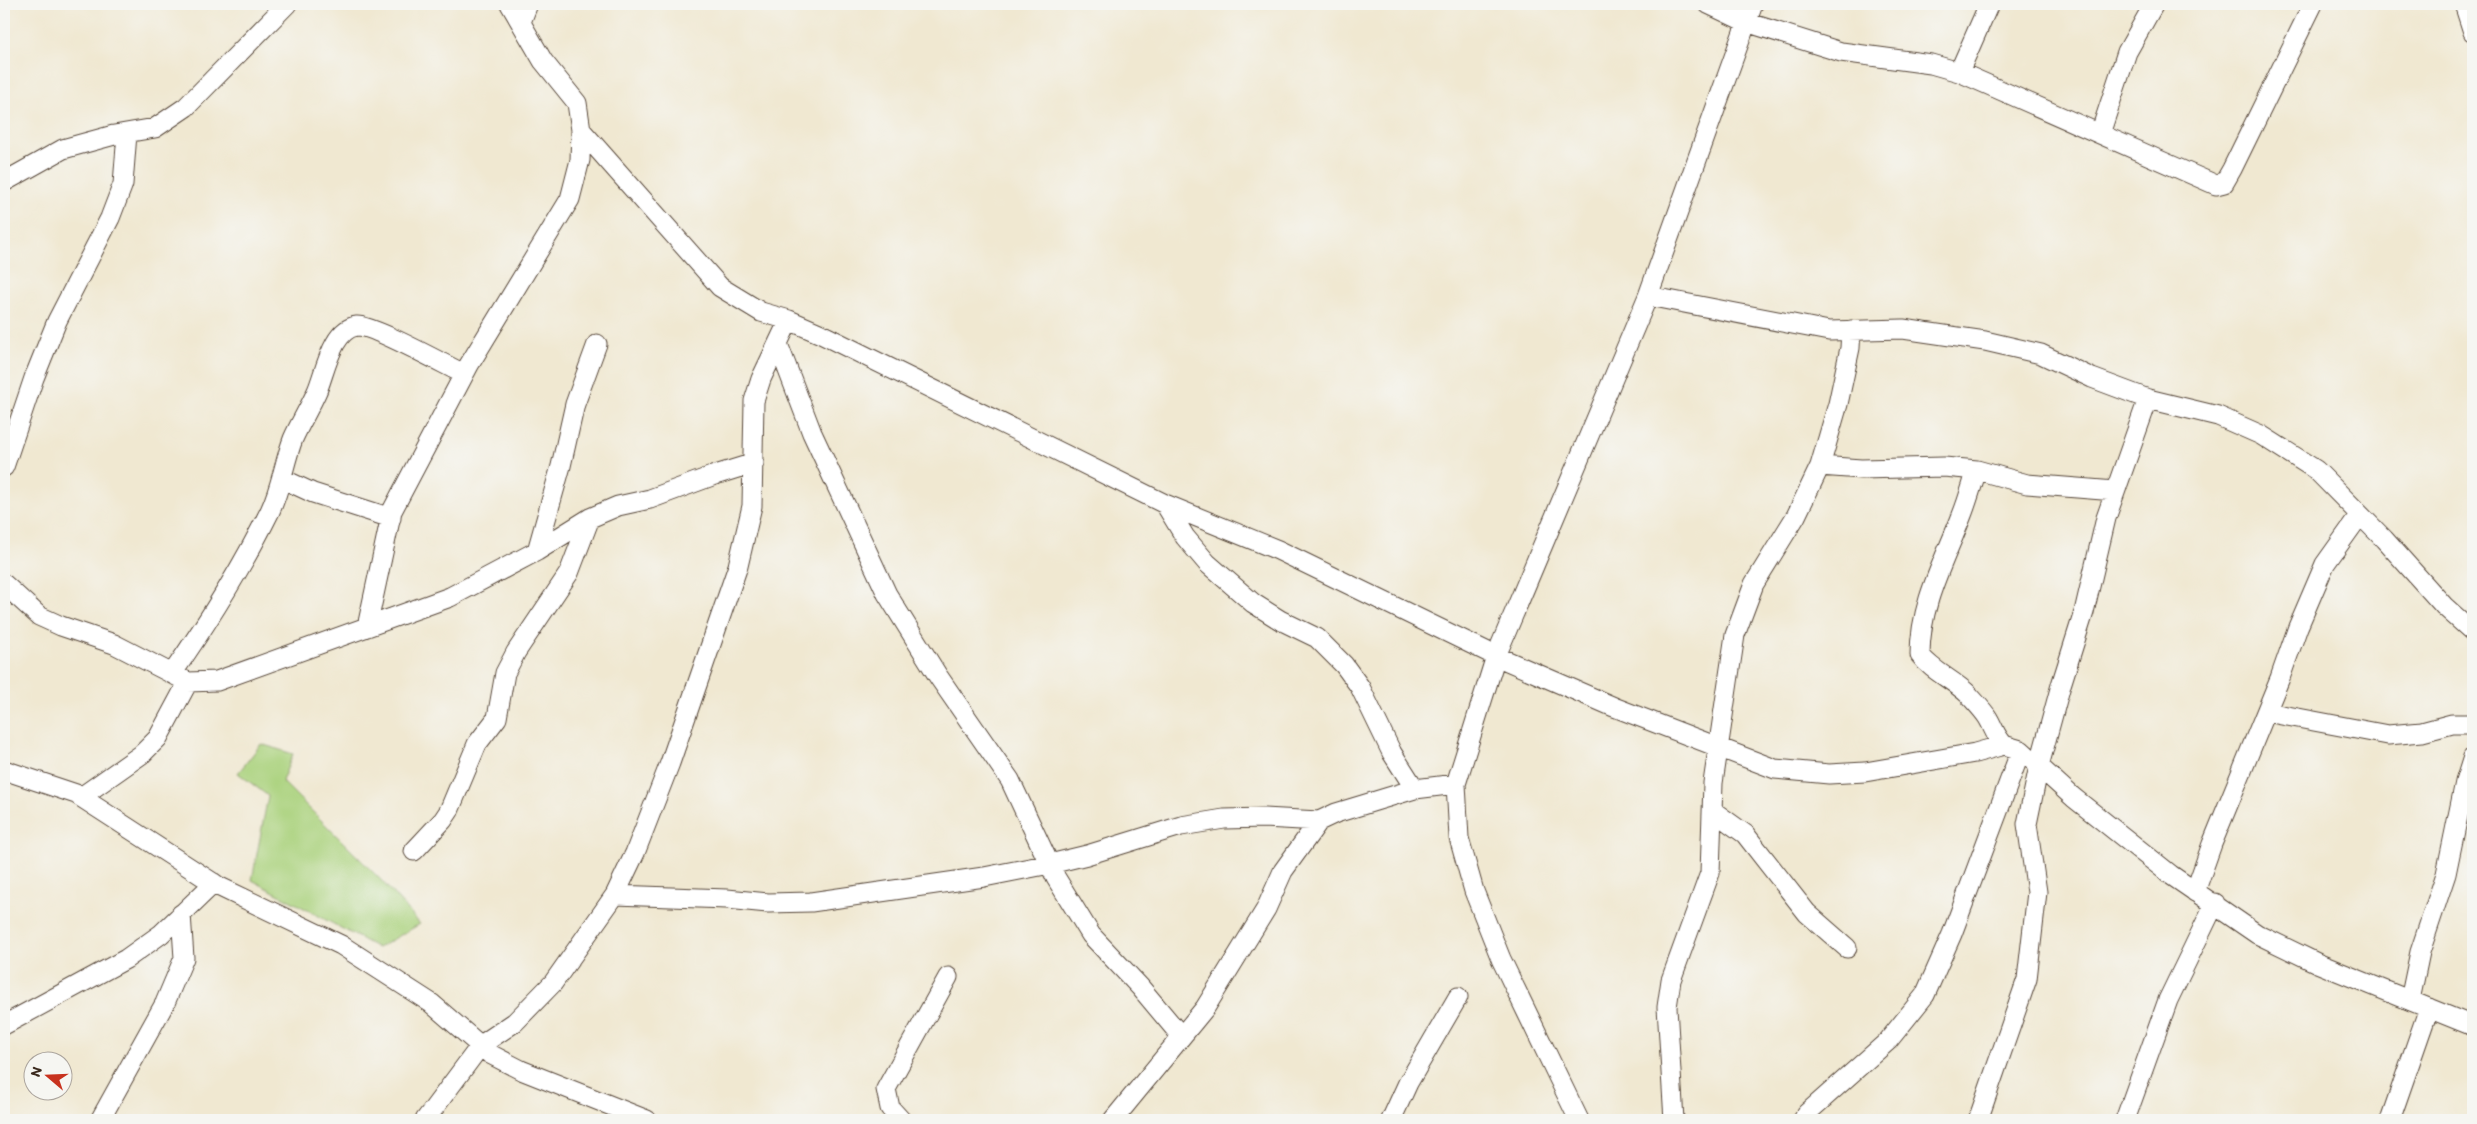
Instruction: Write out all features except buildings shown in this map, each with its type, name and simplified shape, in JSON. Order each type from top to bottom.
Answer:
[{"type":"street","points":[[4,182],[63,149],[155,128],[186,107],[287,4]]},
{"type":"street","points":[[367,627],[392,511],[464,374],[570,198],[580,160],[581,130],[577,104],[543,61],[510,4]]},
{"type":"street","points":[[520,22],[528,4]]},
{"type":"street","points":[[1708,4],[1746,22],[1841,52],[1931,64],[1959,72],[2216,185],[2224,183],[2313,4]]},
{"type":"street","points":[[1580,1120],[1501,959],[1474,891],[1459,838],[1456,784],[1496,656],[1648,296],[1753,4]]},
{"type":"street","points":[[1959,72],[1989,4]]},
{"type":"street","points":[[2100,134],[2127,52],[2154,4]]},
{"type":"street","points":[[2464,4],[2473,32]]},
{"type":"street","points":[[581,130],[720,287],[761,312],[789,320],[819,332],[1166,504],[1278,550],[1496,656],[1614,707],[1776,769],[1829,774],[1866,772],[2012,747]]},
{"type":"street","points":[[4,467],[34,378],[57,321],[110,218],[123,184],[127,134]]},
{"type":"street","points":[[1648,296],[1829,331],[1912,330],[1985,341],[2041,354],[2092,378],[2148,399],[2218,416],[2261,435],[2316,470],[2444,606],[2473,632]]},
{"type":"street","points":[[425,1120],[481,1045],[515,1022],[553,983],[615,895],[635,853],[670,763],[699,674],[721,619],[738,566],[752,506],[754,401],[761,379],[789,320]]},
{"type":"street","points":[[172,674],[235,576],[270,511],[284,479],[293,440],[318,390],[333,348],[345,331],[358,326],[376,332],[464,374]]},
{"type":"street","points":[[1674,1120],[1667,1008],[1674,973],[1710,873],[1713,783],[1735,635],[1754,584],[1796,516],[1820,466],[1838,404],[1850,348],[1851,330]]},
{"type":"street","points":[[537,551],[561,466],[575,404],[597,344]]},
{"type":"street","points":[[778,344],[812,433],[887,594],[938,676],[1010,780],[1050,864],[1091,935],[1140,987],[1181,1036]]},
{"type":"street","points":[[1978,1120],[2027,979],[2037,892],[2027,824],[2039,766],[2061,685],[2084,612],[2106,518],[2148,399]]},
{"type":"street","points":[[4,584],[39,616],[114,644],[188,682],[217,681],[450,597],[537,551],[590,518],[618,506],[650,499],[754,463]]},
{"type":"street","points":[[1820,466],[1861,469],[1944,467],[1977,470],[2028,484],[2116,491]]},
{"type":"street","points":[[1977,470],[1962,515],[1934,578],[1923,616],[1920,655],[1928,666],[1946,676],[1967,694],[1988,717],[1996,736],[2039,766],[2074,798],[2171,875],[2215,903],[2257,934],[2317,964],[2473,1026]]},
{"type":"street","points":[[284,479],[313,493],[391,518]]},
{"type":"street","points":[[1166,504],[1184,537],[1207,563],[1253,603],[1280,620],[1317,638],[1344,665],[1360,687],[1392,753],[1415,789]]},
{"type":"street","points":[[2195,892],[2212,844],[2266,712],[2298,627],[2326,564],[2360,515]]},
{"type":"street","points":[[414,851],[449,811],[478,744],[497,718],[505,673],[516,652],[570,572],[590,518]]},
{"type":"street","points":[[81,797],[142,754],[158,738],[188,682]]},
{"type":"street","points":[[2266,712],[2388,735],[2422,732],[2452,724],[2473,724]]},
{"type":"street","points":[[1803,1120],[1807,1113],[1888,1041],[1924,995],[1952,934],[2012,747]]},
{"type":"street","points":[[2410,1000],[2420,952],[2446,874],[2465,782],[2473,757]]},
{"type":"street","points":[[4,770],[81,797],[214,883],[341,944],[431,1003],[490,1054],[521,1070],[647,1120]]},
{"type":"street","points":[[615,895],[768,903],[811,902],[984,877],[1050,864],[1181,826],[1224,819],[1264,818],[1319,821],[1336,813],[1415,789],[1456,784]]},
{"type":"street","points":[[1713,811],[1745,834],[1807,913],[1847,948]]},
{"type":"street","points":[[1113,1120],[1205,1008],[1266,909],[1283,871],[1319,821]]},
{"type":"street","points":[[4,1025],[126,959],[161,934],[214,883]]},
{"type":"street","points":[[2125,1120],[2168,1000],[2215,903]]},
{"type":"street","points":[[100,1120],[166,1003],[184,958],[182,914]]},
{"type":"street","points":[[901,1120],[890,1108],[886,1089],[948,977]]},
{"type":"street","points":[[1391,1120],[1408,1083],[1458,996]]},
{"type":"street","points":[[2390,1120],[2429,1008]]},
{"type":"green space","points":[[261,744],[293,754],[282,781],[380,879],[420,924],[378,948],[252,880],[268,796],[238,773]]}]
